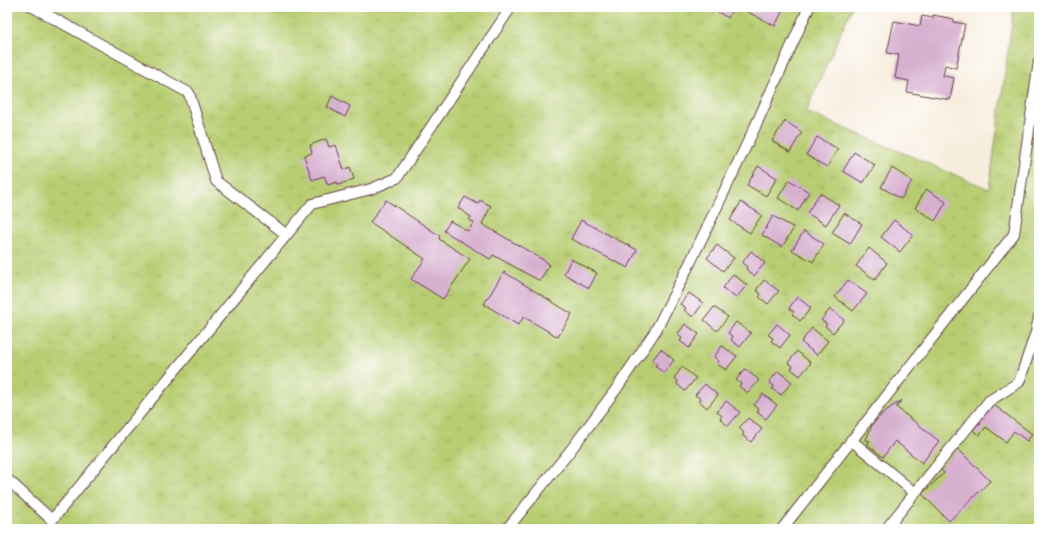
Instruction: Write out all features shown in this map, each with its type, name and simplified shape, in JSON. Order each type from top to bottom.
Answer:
[{"type":"lane","points":[[33,7],[189,93],[216,181],[287,235]]},
{"type":"lane","points":[[7,479],[52,520],[312,204],[371,189],[397,178],[511,7]]},
{"type":"lane","points":[[507,529],[570,451],[617,388],[656,330],[691,261],[752,133],[809,7]]},
{"type":"lane","points":[[782,529],[1014,234],[1039,61]]},
{"type":"lane","points":[[886,529],[989,401],[1019,382],[1037,333],[1039,317]]},
{"type":"lane","points":[[852,440],[915,493]]},
{"type":"green space","points":[[7,7],[704,7],[714,13],[717,7],[852,7],[806,112],[989,189],[1014,7],[1039,7],[1039,529],[7,529]]},
{"type":"building","points":[[721,7],[733,8],[728,18],[718,12]]},
{"type":"building","points":[[738,7],[782,7],[784,8],[775,26]]},
{"type":"building","points":[[933,15],[954,19],[953,22],[965,24],[956,68],[945,65],[943,76],[954,78],[950,100],[907,92],[909,81],[895,78],[899,55],[887,53],[894,21],[920,26],[922,16],[933,18]]},
{"type":"building","points":[[332,96],[350,106],[345,117],[327,107]]},
{"type":"building","points":[[785,121],[802,132],[790,152],[772,141]]},
{"type":"building","points":[[817,137],[838,149],[827,167],[806,155]]},
{"type":"building","points":[[326,139],[329,147],[336,145],[344,170],[350,167],[354,179],[338,185],[337,182],[328,185],[324,176],[312,180],[304,156],[312,153],[310,145]]},
{"type":"building","points":[[854,152],[875,165],[863,183],[843,171]]},
{"type":"building","points":[[758,166],[777,178],[766,196],[747,185]]},
{"type":"building","points":[[892,168],[912,181],[901,199],[881,187]]},
{"type":"building","points":[[789,180],[809,192],[798,211],[778,198]]},
{"type":"building","points":[[926,189],[946,202],[935,221],[915,208]]},
{"type":"building","points":[[820,193],[839,205],[826,225],[807,213]]},
{"type":"building","points":[[465,197],[478,204],[480,200],[491,206],[482,224],[547,262],[549,265],[540,281],[493,255],[490,259],[444,231],[450,221],[468,231],[474,222],[469,220],[471,217],[458,208]]},
{"type":"building","points":[[386,200],[440,236],[439,239],[470,259],[443,299],[411,279],[425,259],[370,222]]},
{"type":"building","points":[[741,202],[762,215],[750,233],[730,220]]},
{"type":"building","points":[[844,213],[862,224],[850,244],[832,233]]},
{"type":"building","points":[[773,216],[794,228],[782,247],[762,235]]},
{"type":"building","points":[[581,220],[637,250],[628,268],[571,239]]},
{"type":"building","points":[[894,220],[913,235],[900,252],[881,237]]},
{"type":"building","points":[[804,231],[824,244],[813,262],[792,250]]},
{"type":"building","points":[[717,245],[734,258],[723,271],[707,258]]},
{"type":"building","points":[[869,248],[887,263],[875,280],[856,266]]},
{"type":"building","points":[[751,251],[765,263],[754,276],[742,263]]},
{"type":"building","points":[[571,259],[597,273],[589,288],[564,274]]},
{"type":"building","points":[[504,272],[572,314],[558,337],[524,317],[518,325],[484,304]]},
{"type":"building","points":[[733,274],[747,285],[736,298],[723,288]]},
{"type":"building","points":[[764,280],[779,291],[768,304],[759,297],[761,294],[756,290]]},
{"type":"building","points":[[848,280],[867,294],[853,311],[835,297]]},
{"type":"building","points":[[689,293],[703,303],[693,317],[684,310],[686,308],[680,304]]},
{"type":"building","points":[[797,297],[811,308],[800,321],[792,314],[794,312],[789,308]]},
{"type":"building","points":[[714,307],[728,317],[717,331],[704,320]]},
{"type":"building","points":[[830,309],[844,320],[833,333],[825,326],[827,324],[821,320]]},
{"type":"building","points":[[736,322],[751,333],[740,347],[731,340],[733,337],[728,333]]},
{"type":"building","points":[[685,324],[699,334],[689,348],[680,341],[682,338],[677,335]]},
{"type":"building","points":[[777,324],[790,335],[780,348],[771,341],[773,338],[768,335]]},
{"type":"building","points":[[812,328],[828,341],[817,355],[801,342]]},
{"type":"building","points":[[722,346],[737,356],[726,370],[717,364],[719,361],[714,357]]},
{"type":"building","points":[[661,349],[674,360],[664,373],[655,366],[657,364],[652,360]]},
{"type":"building","points":[[797,351],[811,363],[800,376],[791,369],[793,366],[788,363]]},
{"type":"building","points":[[682,367],[696,378],[685,391],[677,384],[678,381],[674,378]]},
{"type":"building","points":[[745,369],[759,380],[748,393],[739,386],[741,384],[736,380]]},
{"type":"building","points":[[778,371],[792,382],[781,395],[772,389],[774,386],[769,382]]},
{"type":"building","points":[[705,384],[718,395],[707,408],[699,401],[701,399],[695,395]]},
{"type":"building","points":[[763,394],[777,405],[766,419],[757,412],[759,409],[754,405]]},
{"type":"building","points":[[902,400],[896,407],[939,441],[922,463],[895,441],[883,457],[867,444],[870,441],[866,440],[872,425],[884,412]]},
{"type":"building","points":[[726,401],[740,412],[728,426],[720,419],[722,416],[717,412]]},
{"type":"building","points":[[994,405],[1032,434],[1027,441],[1014,431],[1006,442],[986,427],[979,436],[973,430],[979,423],[981,423],[978,419],[983,412],[986,414]]},
{"type":"building","points":[[748,418],[762,429],[751,442],[742,435],[744,433],[739,428]]},
{"type":"building","points":[[958,449],[990,481],[949,521],[922,494],[944,473],[940,468]]}]
